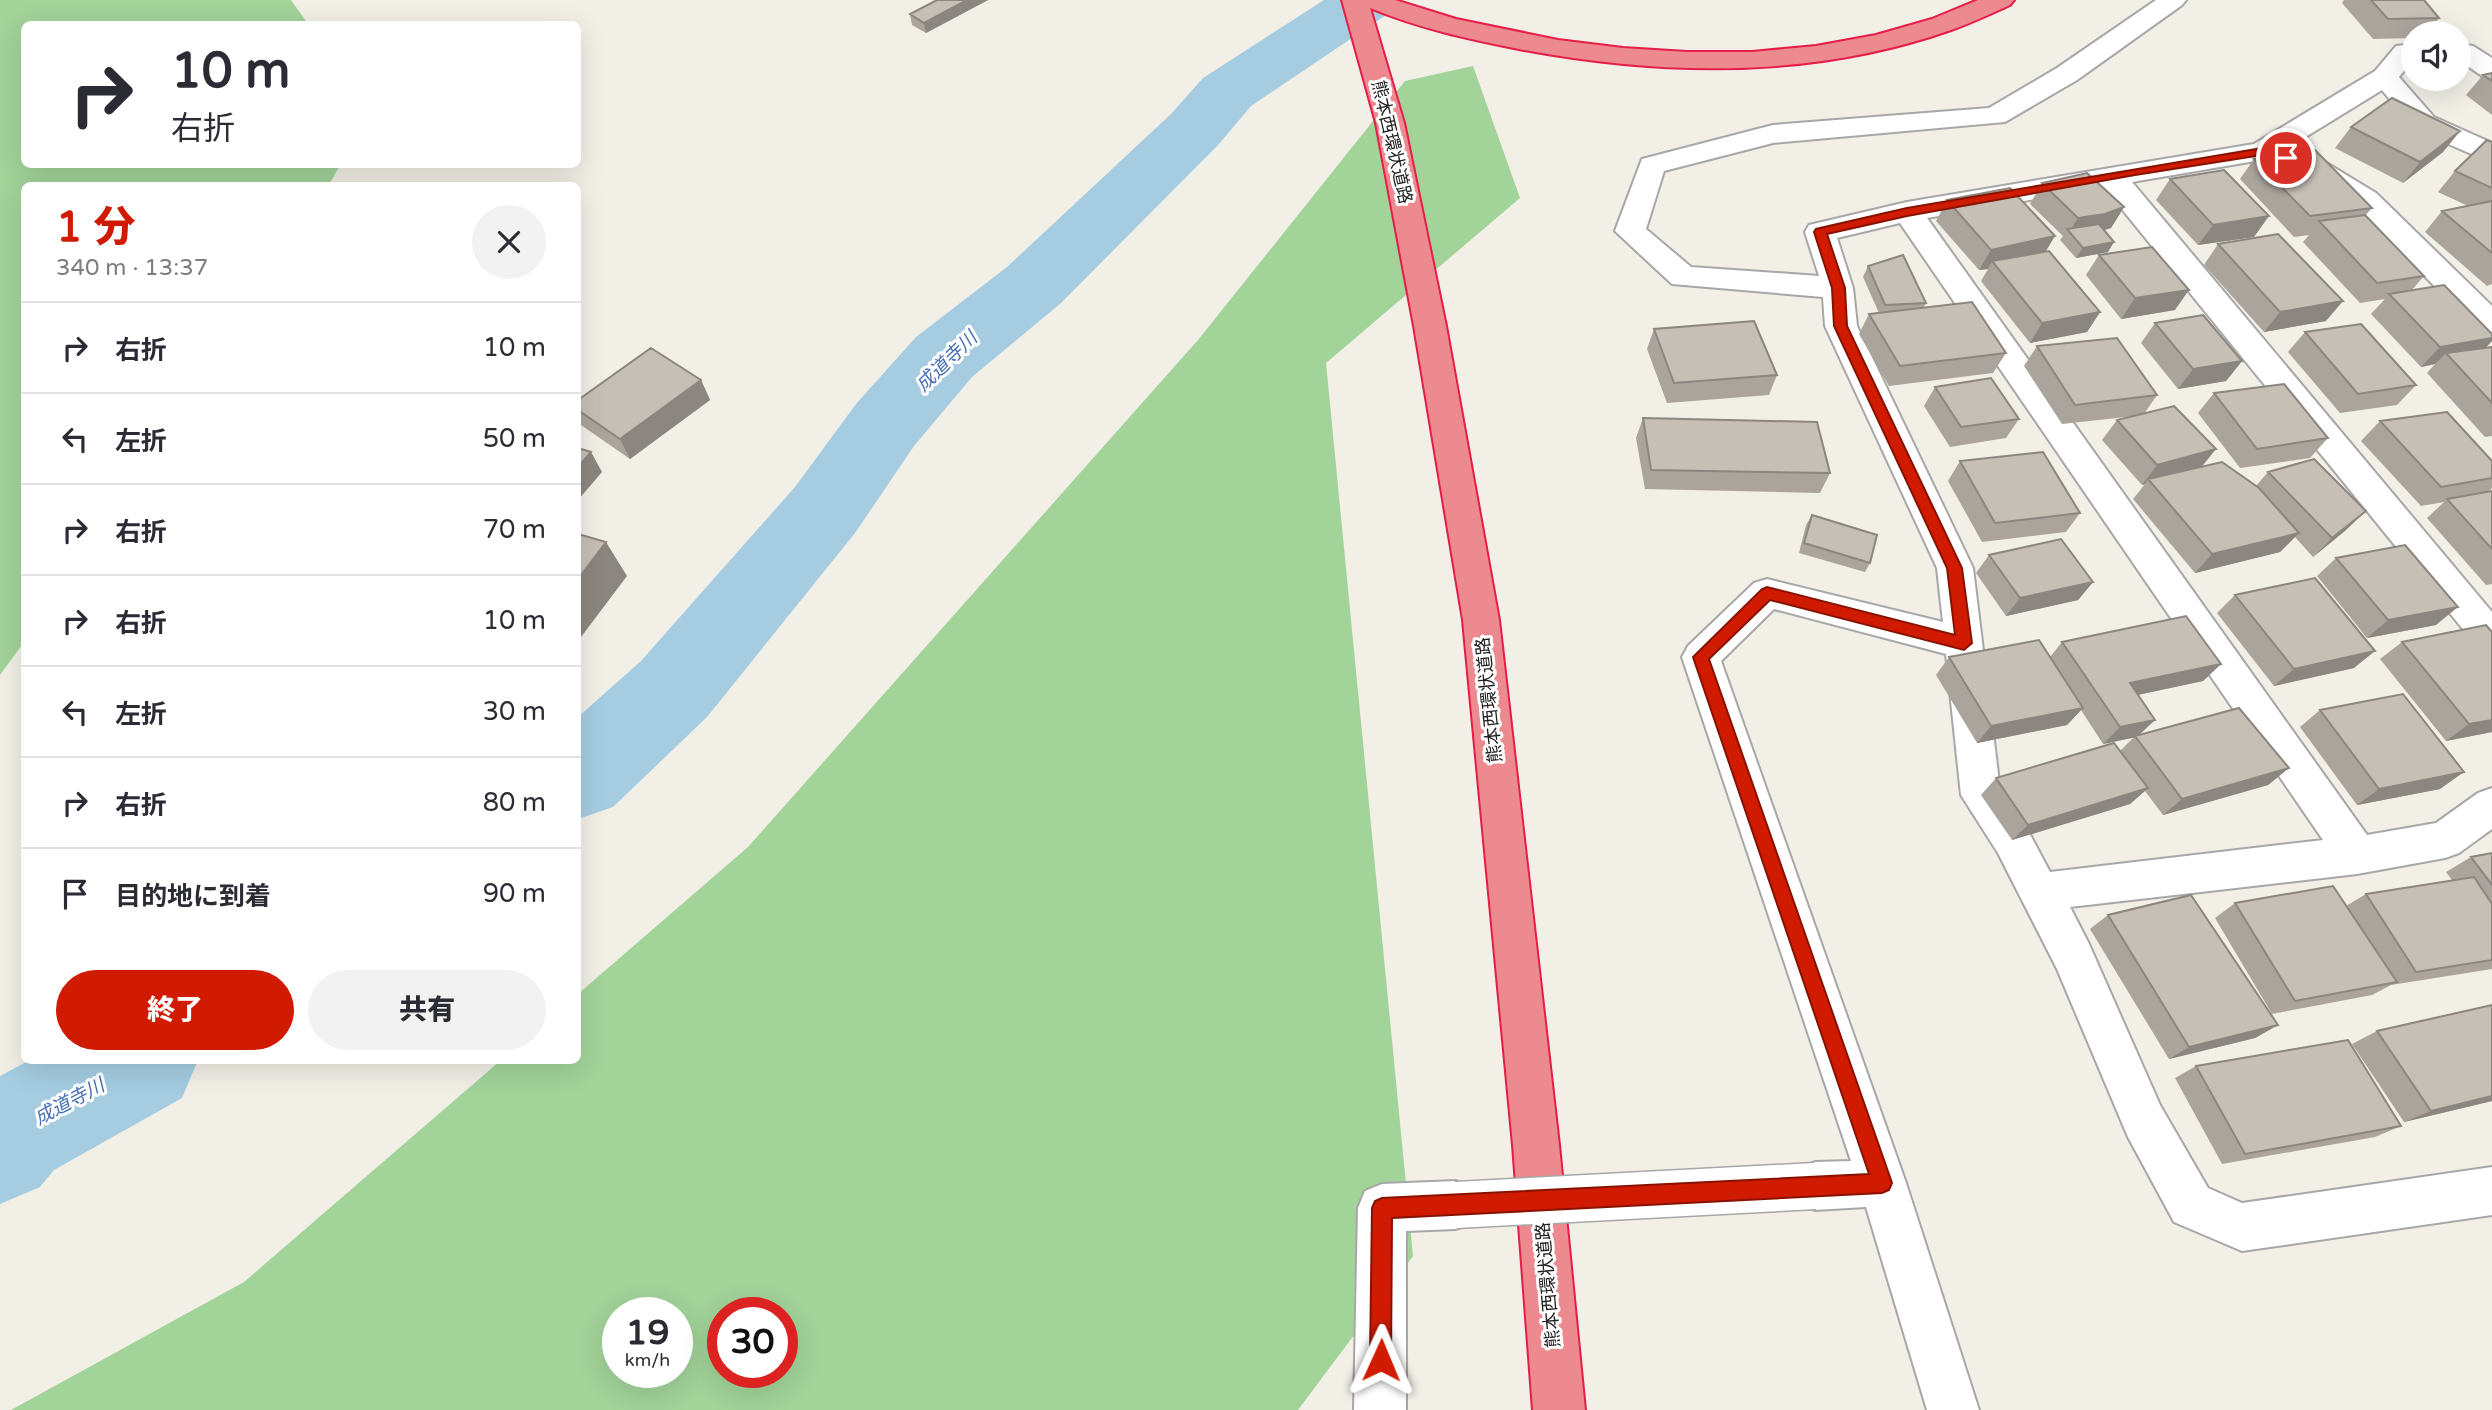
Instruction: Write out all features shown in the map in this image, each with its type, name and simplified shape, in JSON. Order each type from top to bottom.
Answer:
[{"type":"highway","name":"熊本西環状道路","points":[[1355,0],[1390,123],[1430,326],[1481,620],[1536,1145],[1559,1410]]},
{"type":"highway","points":[[1373,0],[1453,27],[1546,48],[1628,57],[1718,61],[1807,56],[1885,42],[1959,20],[2001,0]]},
{"type":"street","points":[[1838,288],[1683,277],[1630,231],[1652,164],[1773,134],[1995,116],[2067,74],[2152,9],[2173,0]]},
{"type":"street","points":[[2471,56],[2492,70]]},
{"type":"street","points":[[2401,57],[2385,77],[2262,151],[1907,212],[1820,232],[1838,288],[1841,326],[1955,568],[1981,795],[2012,840],[2074,958],[2144,1121],[2191,1205],[2242,1227],[2492,1191]]},
{"type":"street","points":[[2385,77],[2424,123],[2492,154]]},
{"type":"street","points":[[2262,151],[2310,165],[2366,200],[2492,326]]},
{"type":"street","points":[[2110,175],[2492,638]]},
{"type":"street","points":[[1907,212],[2357,855]]},
{"type":"street","points":[[1953,1410],[1882,1183],[1700,657],[1767,593],[1964,643]]},
{"type":"street","points":[[2039,892],[2357,855],[2445,840],[2492,806]]},
{"type":"street","points":[[1380,1410],[1382,1208],[1882,1183]]},
{"type":"green space","points":[[0,0],[291,0],[306,21],[21,21],[21,168],[338,168],[331,182],[21,182],[21,646],[0,675]]},
{"type":"green space","points":[[1473,66],[1520,198],[1326,363],[1413,1256],[1298,1410],[11,1410],[244,1282],[497,1064],[581,1064],[581,991],[748,847],[1198,340],[1405,81]]},
{"type":"building","points":[[937,0],[967,0],[924,23],[910,14]]},
{"type":"building","points":[[2371,0],[2424,0],[2439,18],[2388,19]]},
{"type":"building","points":[[2492,73],[2492,81],[2483,75]]},
{"type":"building","points":[[2392,98],[2460,131],[2420,162],[2351,127]]},
{"type":"building","points":[[2487,140],[2492,142],[2492,188],[2455,171]]},
{"type":"building","points":[[2315,150],[2372,208],[2310,216],[2254,159]]},
{"type":"building","points":[[2224,170],[2269,216],[2213,225],[2170,179]]},
{"type":"building","points":[[2087,173],[2124,207],[2105,214],[2078,218],[2042,183]]},
{"type":"building","points":[[2010,188],[2055,236],[1991,250],[1947,200]]},
{"type":"building","points":[[2492,201],[2492,253],[2442,211]]},
{"type":"building","points":[[2365,215],[2424,276],[2377,283],[2319,221]]},
{"type":"building","points":[[2099,224],[2114,242],[2083,248],[2067,229]]},
{"type":"building","points":[[2278,234],[2343,301],[2280,312],[2218,244]]},
{"type":"building","points":[[2152,247],[2189,290],[2135,298],[2099,255]]},
{"type":"building","points":[[2049,251],[2100,312],[2042,323],[1992,261]]},
{"type":"building","points":[[1903,255],[1926,303],[1885,305],[1868,266]]},
{"type":"building","points":[[2444,285],[2492,334],[2492,338],[2440,347],[2389,294]]},
{"type":"building","points":[[1972,302],[2006,353],[1900,366],[1869,314]]},
{"type":"building","points":[[2203,315],[2242,361],[2193,369],[2155,323]]},
{"type":"building","points":[[1754,321],[1777,375],[1674,383],[1654,329]]},
{"type":"building","points":[[2361,324],[2416,385],[2358,394],[2305,332]]},
{"type":"building","points":[[2117,338],[2157,395],[2075,405],[2037,346]]},
{"type":"building","points":[[2492,347],[2492,403],[2446,353]]},
{"type":"building","points":[[651,348],[701,380],[620,439],[581,412],[581,398]]},
{"type":"building","points":[[1991,378],[2019,419],[1961,427],[1935,387]]},
{"type":"building","points":[[2284,384],[2328,438],[2257,449],[2214,393]]},
{"type":"building","points":[[2174,406],[2216,449],[2157,465],[2117,420]]},
{"type":"building","points":[[2447,412],[2492,461],[2492,478],[2441,487],[2380,421]]},
{"type":"building","points":[[1643,418],[1817,422],[1830,473],[1651,470]]},
{"type":"building","points":[[581,449],[591,452],[581,464]]},
{"type":"building","points":[[2043,452],[2080,513],[1995,523],[1960,461]]},
{"type":"building","points":[[2314,459],[2366,511],[2332,538],[2268,472]]},
{"type":"building","points":[[2222,462],[2259,488],[2299,533],[2212,554],[2148,479]]},
{"type":"building","points":[[2492,491],[2492,549],[2447,499]]},
{"type":"building","points":[[1812,515],[1877,535],[1870,563],[1804,543]]},
{"type":"building","points":[[581,535],[606,542],[581,575]]},
{"type":"building","points":[[2061,539],[2093,582],[2020,598],[1989,555]]},
{"type":"building","points":[[2405,545],[2458,607],[2388,620],[2336,558]]},
{"type":"building","points":[[2315,578],[2375,651],[2294,669],[2235,595]]},
{"type":"building","points":[[2186,616],[2221,664],[2130,683],[2155,720],[2120,727],[2062,642]]},
{"type":"building","points":[[2486,625],[2492,632],[2492,720],[2469,724],[2402,642]]},
{"type":"building","points":[[2039,640],[2083,708],[1991,726],[1949,657]]},
{"type":"building","points":[[2403,694],[2464,772],[2379,789],[2320,710]]},
{"type":"building","points":[[2239,708],[2289,768],[2182,799],[2135,736]]},
{"type":"building","points":[[2114,743],[2148,788],[2028,825],[1996,778]]},
{"type":"building","points":[[2492,853],[2492,885],[2471,857]]},
{"type":"building","points":[[2474,877],[2492,904],[2492,960],[2416,972],[2366,894]]},
{"type":"building","points":[[2333,886],[2397,982],[2295,1001],[2235,903]]},
{"type":"building","points":[[2191,895],[2278,1025],[2189,1047],[2108,915]]},
{"type":"building","points":[[2492,1005],[2492,1096],[2431,1111],[2377,1031]]},
{"type":"building","points":[[2348,1040],[2401,1126],[2245,1154],[2196,1066]]},
{"type":"waterway","name":"成道寺川","points":[[581,774],[674,689],[825,510],[885,425],[944,357],[1034,285],[1195,129],[1227,92],[1367,0]]},
{"type":"waterway","name":"成道寺川","points":[[0,1147],[14,1130],[136,1064]]},
{"type":"route","points":[[1381,1360],[1382,1208],[1882,1183],[1700,657],[1767,593],[1964,643],[1955,568],[1841,326],[1838,288],[1820,232],[1907,212],[2135,171],[2262,151],[2286,158]]}]
